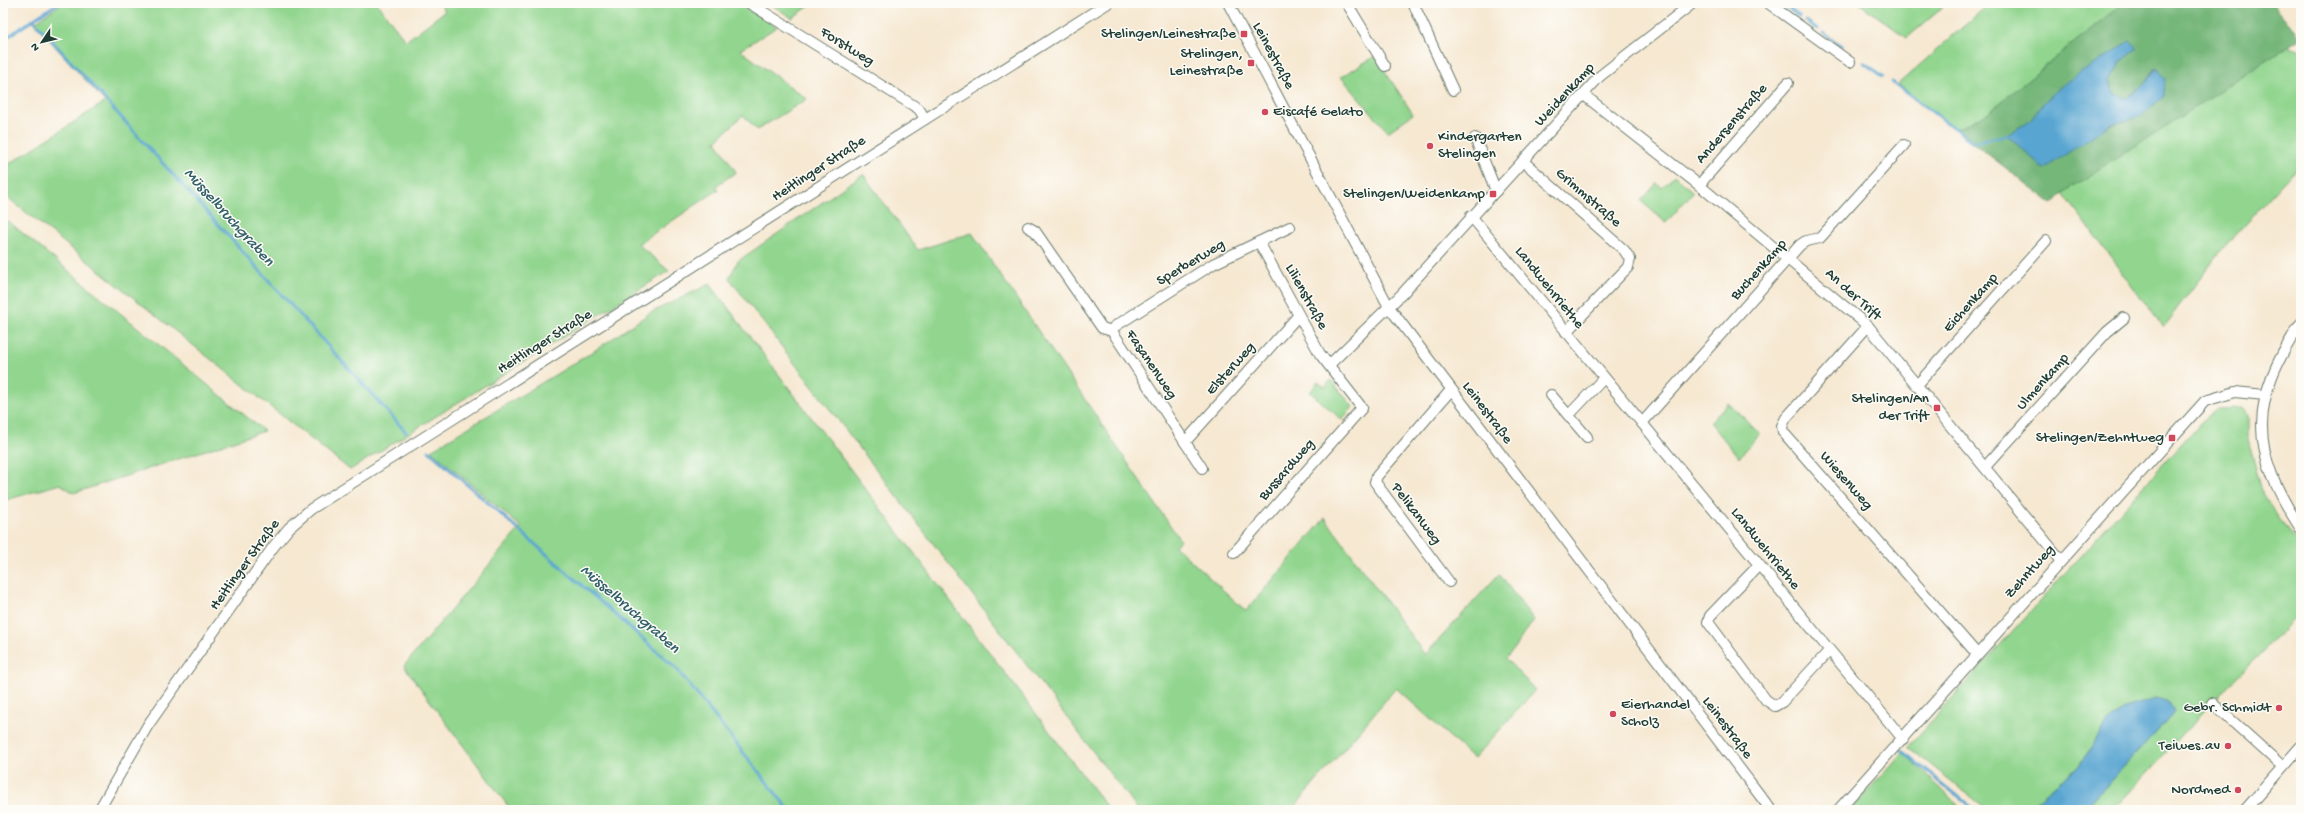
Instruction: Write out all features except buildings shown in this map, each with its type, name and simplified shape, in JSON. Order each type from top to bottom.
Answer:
[{"type":"street","name":"Forstweg","points":[[749,3],[919,109],[925,119]]},
{"type":"street","name":"Heitlinger Straße","points":[[99,810],[148,725],[274,546],[288,528],[311,509],[1108,3]]},
{"type":"street","name":"Leinestraße","points":[[1228,3],[1389,307],[1771,810]]},
{"type":"street","points":[[1413,3],[1453,90]]},
{"type":"street","name":"Weidenkamp","points":[[1389,307],[1471,216],[1524,162],[1600,76],[1693,3]]},
{"type":"street","points":[[1768,3],[1850,62]]},
{"type":"street","points":[[1349,4],[1385,66]]},
{"type":"street","name":"Andersenstraße","points":[[1699,185],[1788,82]]},
{"type":"street","name":"An der Trift","points":[[1584,95],[1699,185],[1868,326],[2061,560]]},
{"type":"street","points":[[1475,138],[1496,191]]},
{"type":"street","name":"Buchenkamp","points":[[1642,423],[1788,259],[1806,241],[1820,238],[1904,145]]},
{"type":"street","name":"Grimmstraße","points":[[1524,162],[1624,250],[1630,259],[1628,266],[1566,332]]},
{"type":"street","name":"Landwehrriethe","points":[[1471,216],[1603,379],[1642,423],[1758,566],[1903,739]]},
{"type":"street","name":"Fasanenweg","points":[[1028,227],[1035,232],[1102,328],[1112,331],[1202,468]]},
{"type":"street","name":"Sperberweg","points":[[1112,331],[1114,327],[1214,264],[1290,227]]},
{"type":"street","name":"Eichenkamp","points":[[1917,385],[2046,241]]},
{"type":"street","name":"Lilienstraße","points":[[1259,242],[1298,316],[1329,365],[1362,408]]},
{"type":"street","points":[[1329,365],[1389,307]]},
{"type":"street","name":"Elsterweg","points":[[1185,442],[1298,316]]},
{"type":"street","name":"Ulmenkamp","points":[[1985,468],[2107,332],[2124,318]]},
{"type":"street","points":[[2301,323],[2278,361],[2265,395],[2263,431],[2266,457],[2279,492],[2301,528]]},
{"type":"street","name":"Wiesenweg","points":[[1868,326],[1786,418],[1782,426],[1784,432],[1977,654]]},
{"type":"street","points":[[1569,415],[1603,379]]},
{"type":"street","name":"Pelikanweg","points":[[1449,582],[1375,482],[1377,476],[1451,390]]},
{"type":"street","name":"Zehntweg","points":[[1838,810],[2205,401],[2235,392],[2265,395]]},
{"type":"street","points":[[1551,395],[1587,437]]},
{"type":"street","name":"Bussardweg","points":[[1234,553],[1362,408]]},
{"type":"street","points":[[1758,566],[1710,616],[1708,622],[1766,700],[1775,706],[1782,702],[1829,651]]},
{"type":"street","points":[[2212,703],[2282,766]]},
{"type":"street","points":[[2245,810],[2301,746]]},
{"type":"green space","points":[[62,3],[377,3],[406,41],[445,11],[439,3],[738,3],[777,27],[740,50],[807,99],[757,130],[743,115],[716,141],[736,172],[716,186],[718,190],[638,244],[669,271],[350,470],[3,194],[3,168],[105,102],[34,23]]},
{"type":"green space","points":[[769,3],[814,3],[792,18]]},
{"type":"green space","points":[[1859,3],[1948,3],[1907,38]]},
{"type":"green space","points":[[1990,3],[2123,3],[1989,112],[1956,130],[1898,84]]},
{"type":"green space","points":[[2123,3],[2272,3],[2301,38],[2063,193],[2053,204],[1956,130],[1989,112]],"holes":[[[2138,48],[2120,63],[2110,81],[2114,94],[2127,98],[2144,85],[2155,68],[2141,116],[2109,125],[2083,142],[2008,135],[2031,120],[2043,103]]]},
{"type":"green space","points":[[2288,46],[2301,51],[2301,163],[2224,247],[2163,327],[2063,193]]},
{"type":"green space","points":[[1375,56],[1413,114],[1388,132],[1341,77]]},
{"type":"green space","points":[[863,174],[918,250],[972,233],[1180,540],[1175,546],[1246,611],[1325,518],[1425,655],[1499,574],[1534,620],[1506,659],[1535,690],[1474,759],[1396,688],[1292,810],[1138,810],[729,278],[738,261]]},
{"type":"green space","points":[[1674,175],[1693,192],[1666,223],[1641,201],[1657,183],[1662,188]]},
{"type":"green space","points":[[3,217],[264,431],[74,493],[60,484],[3,501]]},
{"type":"green space","points":[[710,284],[1109,810],[511,810],[404,666],[521,527],[431,450],[591,353],[650,313]]},
{"type":"green space","points":[[1331,380],[1353,407],[1342,420],[1310,392],[1318,382],[1325,387]]},
{"type":"green space","points":[[1728,403],[1760,433],[1739,458],[1710,422]]},
{"type":"green space","points":[[2242,408],[2248,416],[2248,439],[2263,495],[2301,550],[2301,612],[2205,710],[2113,810],[2083,810],[2166,722],[2174,711],[2127,707],[2108,721],[2080,765],[2035,802],[2031,810],[1988,810],[1908,747],[2202,421],[2217,409]]},
{"type":"green space","points":[[1903,752],[1963,810],[1850,810]]},
{"type":"water","points":[[2130,41],[2138,48],[2120,63],[2110,81],[2114,94],[2127,98],[2144,85],[2156,68],[2165,79],[2164,97],[2141,116],[2109,125],[2044,169],[2007,135],[2031,120],[2043,103],[2065,83]]},
{"type":"water","points":[[2156,698],[2168,701],[2174,711],[2166,722],[2083,810],[2031,810],[2035,802],[2080,765],[2108,721],[2127,707]]},
{"type":"waterway","name":"Müsselbruchgraben","points":[[3,40],[58,3]]},
{"type":"waterway","points":[[1781,3],[1800,17]]},
{"type":"waterway","name":"Müsselbruchgraben","points":[[33,20],[406,432]]},
{"type":"waterway","points":[[1806,21],[1818,29]]},
{"type":"waterway","points":[[1823,33],[1842,46]]},
{"type":"waterway","points":[[1863,62],[1883,76]]},
{"type":"waterway","points":[[1892,82],[1973,142],[2007,135]]},
{"type":"waterway","name":"Müsselbruchgraben","points":[[429,451],[676,668],[789,810]]},
{"type":"waterway","points":[[1901,750],[1975,810]]},
{"type":"place","name":"Stelingen/Leinestraße","points":[[1244,34]]},
{"type":"place","name":"Stelingen, Leinestraße","points":[[1251,63]]},
{"type":"place","name":"Eiscafé Gelato","points":[[1265,112]]},
{"type":"place","name":"Kindergarten Stelingen","points":[[1430,146]]},
{"type":"place","name":"Stelingen/Weidenkamp","points":[[1493,194]]},
{"type":"place","name":"Stelingen/An der Trift","points":[[1937,408]]},
{"type":"place","name":"Stelingen/Zehntweg","points":[[2172,438]]},
{"type":"place","name":"Gebr. Schmidt","points":[[2279,708]]},
{"type":"place","name":"Eierhandel Scholz","points":[[1613,714]]},
{"type":"place","name":"Teiwes.av","points":[[2228,746]]},
{"type":"place","name":"Nordmed","points":[[2238,790]]}]
